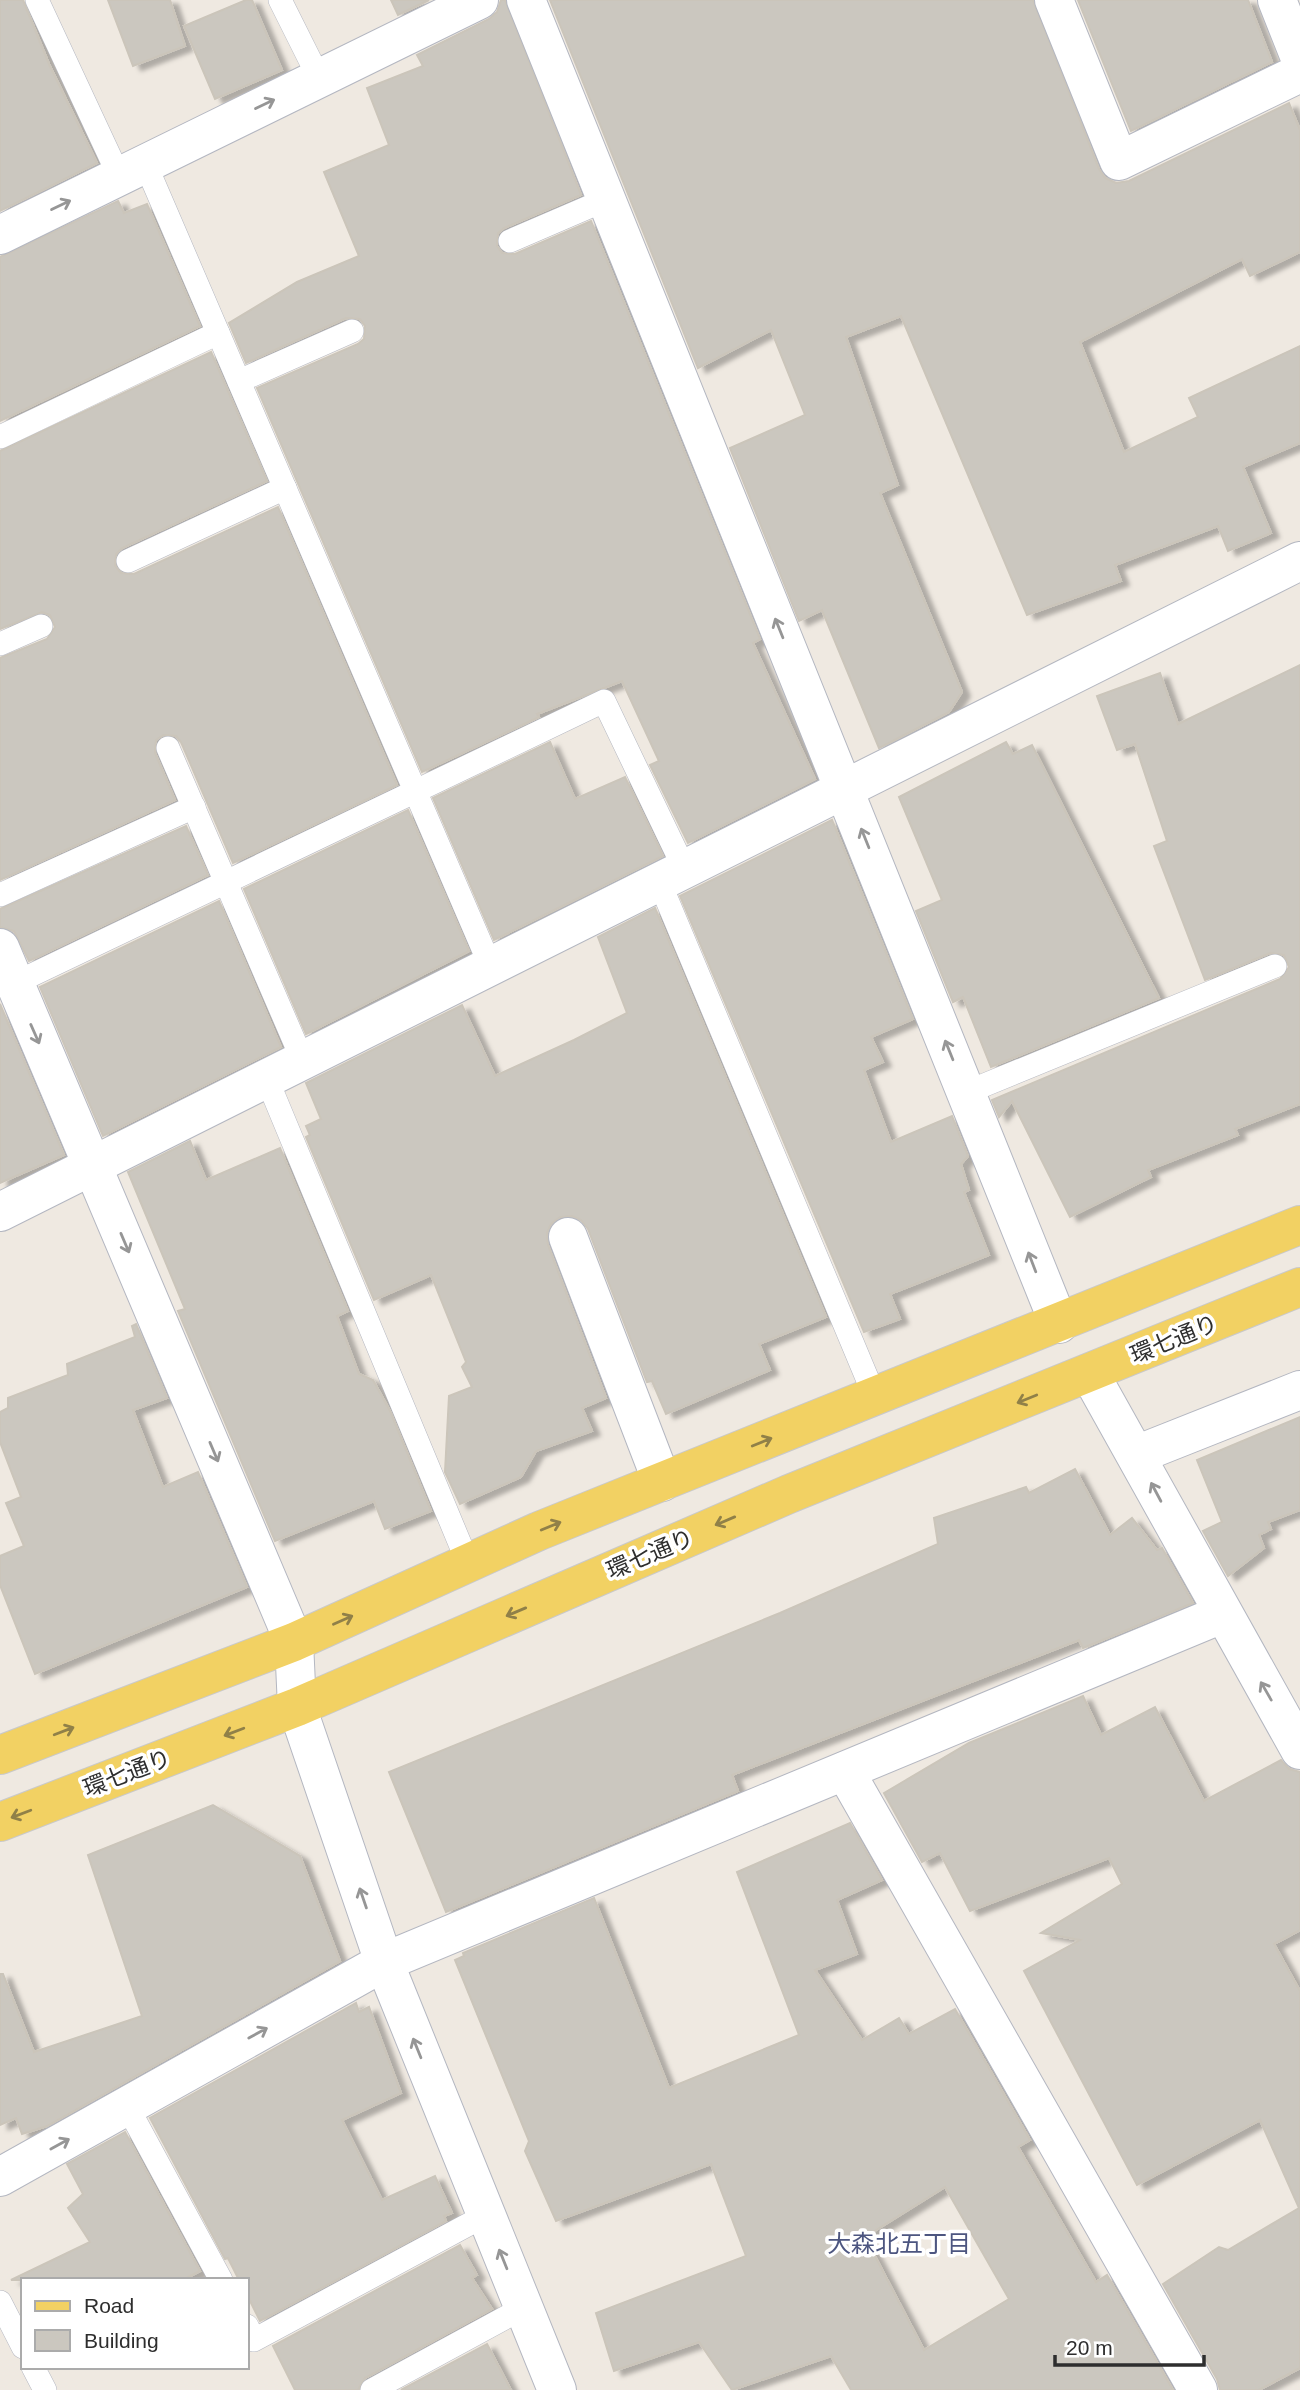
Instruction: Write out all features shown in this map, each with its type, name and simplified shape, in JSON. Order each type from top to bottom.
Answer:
[{"type":"main road","points":[[0,1755],[294,1642],[468,1563],[662,1482],[1300,1225]]},
{"type":"main road","name":"環七通り","points":[[0,1822],[297,1707],[789,1494],[1300,1287]]},
{"type":"street","points":[[0,235],[479,0]]},
{"type":"street","points":[[526,0],[1059,1324]]},
{"type":"street","points":[[1054,0],[1119,161],[1300,73]]},
{"type":"street","points":[[1277,0],[1300,58]]},
{"type":"street","points":[[0,1212],[1300,561]]},
{"type":"street","points":[[5,964],[294,1642],[297,1707],[384,1962],[557,2390]]},
{"type":"street","points":[[568,1237],[662,1482]]},
{"type":"street","points":[[1090,1374],[1300,1750]]},
{"type":"street","points":[[1136,1455],[1300,1390]]},
{"type":"street","points":[[0,2177],[384,1962],[1222,1614]]},
{"type":"street","points":[[845,1771],[1198,2390]]},
{"type":"lane","points":[[37,0],[132,169],[218,333],[490,965]]},
{"type":"lane","points":[[280,0],[319,78]]},
{"type":"lane","points":[[510,241],[605,200]]},
{"type":"lane","points":[[239,381],[352,331]]},
{"type":"lane","points":[[0,437],[218,333]]},
{"type":"lane","points":[[128,561],[285,488]]},
{"type":"lane","points":[[0,644],[41,626]]},
{"type":"lane","points":[[5,964],[225,881],[604,701],[875,1397]]},
{"type":"lane","points":[[168,748],[302,1059]]},
{"type":"lane","points":[[0,895],[194,807]]},
{"type":"lane","points":[[965,1093],[1275,966]]},
{"type":"lane","points":[[265,1077],[468,1563]]},
{"type":"lane","points":[[127,2106],[221,2278]]},
{"type":"lane","points":[[248,2328],[254,2340],[486,2216]]},
{"type":"lane","points":[[0,2302],[21,2343]]},
{"type":"lane","points":[[372,2390],[523,2308]]},
{"type":"lane","points":[[34,2369],[45,2390]]},
{"type":"building","points":[[0,0],[23,0],[49,64],[97,163],[0,211]]},
{"type":"building","points":[[108,0],[170,0],[185,46],[133,66]]},
{"type":"building","points":[[246,0],[252,0],[282,70],[215,99],[184,26]]},
{"type":"building","points":[[391,0],[429,0],[398,15]]},
{"type":"building","points":[[501,0],[505,0],[581,195],[504,228],[498,233],[497,246],[502,253],[515,254],[591,221],[760,639],[753,643],[815,779],[688,843],[650,765],[659,761],[622,681],[537,714],[539,717],[422,772],[257,388],[358,344],[364,339],[365,326],[360,319],[346,318],[246,363],[229,323],[297,282],[359,256],[324,172],[389,145],[367,88],[423,66],[417,55],[489,19],[497,12]]},
{"type":"building","points":[[550,0],[1033,0],[1099,169],[1105,178],[1116,183],[1129,181],[1289,103],[1300,130],[1300,252],[1250,276],[1242,259],[1080,342],[1124,452],[1198,417],[1189,398],[1300,346],[1300,443],[1243,467],[1271,533],[1228,551],[1218,526],[1115,565],[1121,581],[1027,615],[901,316],[846,337],[898,485],[880,493],[962,692],[949,712],[879,748],[822,610],[799,621],[730,448],[805,415],[771,330],[698,368]]},
{"type":"building","points":[[1078,0],[1248,0],[1272,62],[1131,131]]},
{"type":"building","points":[[118,201],[124,213],[147,204],[200,326],[0,421],[0,257]]},
{"type":"building","points":[[211,352],[267,481],[122,548],[116,554],[115,566],[121,573],[134,574],[278,507],[397,785],[233,863],[181,742],[176,736],[163,735],[156,740],[155,753],[175,800],[0,880],[0,658],[47,639],[55,627],[50,615],[42,612],[0,629],[0,451]]},
{"type":"building","points":[[1300,665],[1300,1104],[1235,1129],[1238,1135],[1148,1170],[1151,1177],[1070,1217],[1012,1101],[999,1117],[992,1100],[1280,979],[1289,967],[1284,955],[1270,953],[1205,980],[1154,846],[1167,841],[1135,744],[1117,750],[1097,696],[1160,673],[1178,724]]},
{"type":"building","points":[[550,742],[575,799],[625,777],[663,856],[494,940],[433,798]]},
{"type":"building","points":[[1006,742],[1013,754],[1032,745],[1159,998],[991,1067],[963,997],[953,1002],[916,911],[942,900],[899,797]]},
{"type":"building","points":[[408,810],[469,951],[306,1034],[244,889]]},
{"type":"building","points":[[832,820],[913,1019],[871,1037],[883,1062],[864,1070],[891,1142],[952,1116],[968,1156],[961,1164],[969,1190],[964,1192],[989,1255],[890,1294],[900,1319],[864,1332],[680,896]]},
{"type":"building","points":[[186,826],[208,875],[29,961],[14,931],[0,927],[0,909]]},
{"type":"building","points":[[219,901],[281,1047],[103,1136],[40,987]]},
{"type":"building","points":[[655,908],[826,1317],[759,1344],[770,1370],[666,1414],[652,1381],[647,1382],[588,1229],[581,1220],[572,1216],[560,1217],[551,1224],[547,1233],[548,1245],[606,1398],[582,1408],[592,1431],[536,1451],[521,1477],[460,1504],[445,1472],[449,1396],[472,1387],[462,1367],[466,1362],[431,1275],[374,1300],[306,1137],[310,1135],[306,1126],[321,1119],[306,1083],[462,1005],[495,1076],[574,1040],[627,1013],[598,937]]},
{"type":"building","points":[[0,1004],[64,1155],[0,1183]]},
{"type":"building","points":[[190,1141],[206,1180],[280,1148],[348,1311],[337,1316],[359,1374],[373,1380],[390,1411],[431,1511],[385,1529],[374,1501],[275,1541],[178,1311],[185,1309],[128,1172]]},
{"type":"building","points":[[136,1324],[167,1398],[133,1410],[163,1487],[198,1472],[247,1587],[35,1674],[0,1585],[0,1556],[24,1546],[6,1503],[21,1497],[0,1442],[0,1412],[8,1408],[8,1398],[68,1375],[67,1364],[135,1337],[132,1326]]},
{"type":"building","points":[[1300,1417],[1300,1510],[1268,1522],[1271,1529],[1259,1535],[1264,1548],[1228,1576],[1203,1531],[1222,1522],[1197,1460]]},
{"type":"building","points":[[1075,1469],[1110,1535],[1132,1518],[1157,1550],[1162,1548],[1193,1603],[1083,1648],[1079,1640],[732,1775],[738,1791],[446,1912],[389,1772],[780,1613],[938,1544],[934,1518],[1026,1487],[1029,1493]]},
{"type":"building","points":[[1083,1696],[1101,1735],[1155,1707],[1204,1801],[1281,1760],[1289,1769],[1300,1772],[1300,1930],[1274,1944],[1300,1991],[1300,2368],[1259,2390],[1220,2390],[1217,2379],[1163,2284],[1219,2247],[1228,2250],[1299,2208],[1260,2120],[1137,2185],[1024,1971],[1080,1940],[1041,1933],[1122,1884],[1109,1858],[970,1911],[940,1853],[922,1862],[884,1793],[969,1743]]},
{"type":"building","points":[[213,1805],[300,1856],[340,1961],[47,2126],[22,2134],[16,2118],[0,2125],[0,1974],[3,1974],[34,2052],[142,2016],[88,1855]]},
{"type":"building","points":[[850,1823],[882,1880],[837,1900],[857,1954],[815,1970],[862,2040],[899,2018],[909,2034],[955,2009],[1030,2140],[1018,2147],[1096,2282],[1107,2275],[1173,2390],[851,2390],[831,2356],[732,2390],[699,2342],[614,2371],[596,2313],[746,2256],[711,2164],[556,2221],[525,2151],[529,2141],[455,1960],[464,1956],[463,1953],[594,1898],[669,2088],[799,2035],[737,1872]],"holes":[[[945,2187],[1009,2299],[924,2350],[865,2237]]]},
{"type":"building","points":[[356,2003],[359,2012],[369,2007],[401,2093],[342,2120],[382,2200],[435,2176],[452,2213],[444,2216],[446,2221],[260,2321],[248,2297],[248,2278],[238,2278],[228,2258],[225,2259],[150,2118]]},
{"type":"building","points":[[125,2132],[200,2271],[187,2278],[11,2280],[90,2242],[68,2208],[83,2194],[67,2164]]},
{"type":"building","points":[[460,2245],[477,2275],[472,2278],[492,2309],[365,2378],[358,2390],[295,2390],[273,2346]]},
{"type":"building","points":[[487,2344],[511,2390],[401,2390]]},
{"type":"district","name":"大森北五丁目","points":[[899,2244]]}]
